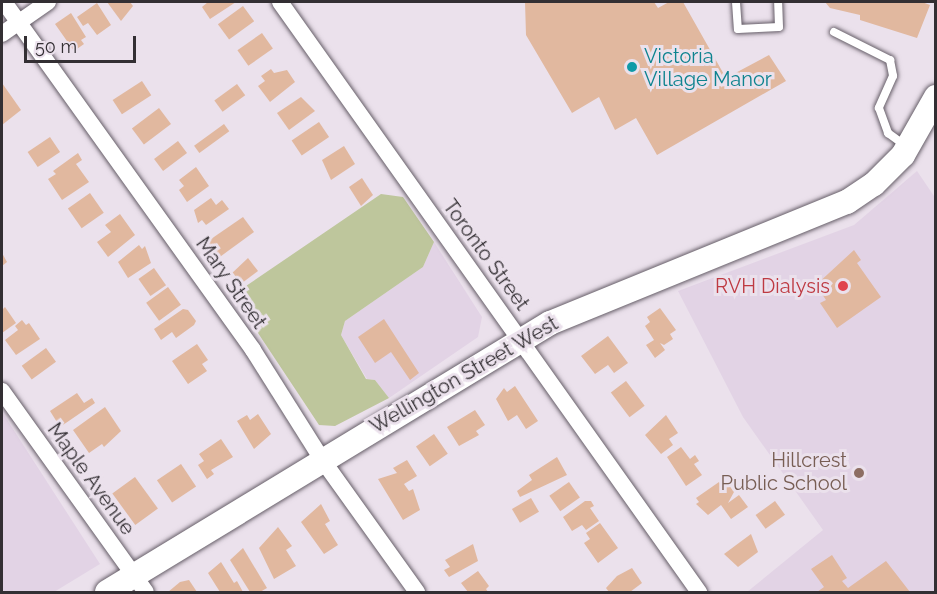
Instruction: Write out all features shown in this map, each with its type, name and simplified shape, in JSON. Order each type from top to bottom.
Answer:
[{"type":"street","name":"Mary Street","points":[[4,2],[253,350],[321,459],[417,592]]},
{"type":"street","points":[[2,34],[48,2]]},
{"type":"street","name":"Toronto Street","points":[[280,2],[699,592]]},
{"type":"street","name":"Wellington Street West","points":[[106,592],[140,584],[321,459],[550,323],[847,202],[874,184],[908,148],[936,97]]},
{"type":"street","name":"Maple Avenue","points":[[4,401],[140,584]]},
{"type":"lane","points":[[736,2],[738,29],[779,27],[778,2]]},
{"type":"lane","points":[[834,32],[891,60],[893,76],[879,108],[888,133],[908,148]]},
{"type":"shaded area","points":[[917,171],[936,199],[935,592],[747,592],[823,530],[743,417],[678,291],[854,225]]},
{"type":"shaded area","points":[[434,242],[482,317],[478,337],[389,398],[375,380],[367,379],[341,335],[345,321],[423,267]]},
{"type":"shaded area","points":[[2,412],[100,564],[54,592],[2,592]]},
{"type":"green space","points":[[381,194],[403,197],[434,242],[423,267],[345,321],[341,335],[366,379],[375,380],[389,398],[335,426],[319,425],[240,306],[246,286]]},
{"type":"building","points":[[107,2],[130,2],[133,6],[121,21]]},
{"type":"building","points":[[208,2],[236,2],[210,19],[202,7]]},
{"type":"building","name":"Victoria Village Manor","points":[[525,2],[654,2],[658,8],[669,2],[683,2],[726,78],[769,55],[786,81],[657,155],[636,118],[615,130],[599,97],[572,113],[526,35]]},
{"type":"building","points":[[825,2],[922,2],[930,5],[917,38],[860,20],[860,15],[830,8]]},
{"type":"building","points":[[97,3],[111,25],[97,35],[88,23],[83,26],[77,17]]},
{"type":"building","points":[[243,6],[254,21],[229,40],[218,24]]},
{"type":"building","points":[[71,13],[86,37],[81,40],[84,44],[74,51],[55,24]]},
{"type":"building","points":[[262,33],[273,49],[248,66],[237,50]]},
{"type":"building","points":[[271,69],[274,73],[287,70],[295,82],[270,102],[258,86],[265,81],[261,76]]},
{"type":"building","points":[[142,81],[151,95],[122,114],[113,100]]},
{"type":"building","points":[[2,83],[21,110],[2,125]]},
{"type":"building","points":[[237,84],[245,95],[223,112],[214,100]]},
{"type":"building","points":[[301,97],[315,111],[289,130],[277,113]]},
{"type":"building","points":[[159,108],[171,124],[144,144],[132,128]]},
{"type":"building","points":[[319,122],[329,137],[302,155],[292,140]]},
{"type":"building","points":[[224,124],[229,131],[199,153],[194,146]]},
{"type":"building","points":[[50,137],[60,152],[38,167],[28,152]]},
{"type":"building","points":[[178,141],[187,153],[163,171],[154,159]]},
{"type":"building","points":[[344,146],[355,164],[331,180],[322,160]]},
{"type":"building","points":[[78,153],[82,160],[76,164],[89,182],[62,200],[48,179],[56,174],[53,171]]},
{"type":"building","points":[[196,167],[209,186],[187,202],[179,190],[184,186],[179,180]]},
{"type":"building","points":[[362,178],[373,195],[361,206],[349,187]]},
{"type":"building","points":[[90,193],[104,213],[82,228],[68,208]]},
{"type":"building","points":[[211,198],[216,205],[222,200],[229,209],[206,225],[202,220],[198,223],[194,210]]},
{"type":"building","points":[[120,214],[135,235],[108,257],[97,242],[111,232],[105,225]]},
{"type":"building","points":[[243,217],[254,232],[217,259],[208,247],[211,239]]},
{"type":"building","points":[[139,245],[142,249],[145,246],[151,263],[128,278],[118,262]]},
{"type":"building","points":[[854,250],[861,260],[857,263],[881,297],[837,328],[820,303],[826,300],[816,285]]},
{"type":"building","points":[[2,253],[7,262],[2,266]]},
{"type":"building","points":[[248,258],[258,271],[238,286],[230,275]]},
{"type":"building","points":[[154,268],[166,285],[150,296],[138,279]]},
{"type":"building","points":[[168,287],[181,305],[159,321],[146,303]]},
{"type":"building","points":[[5,307],[16,323],[2,333],[2,310]]},
{"type":"building","points":[[660,308],[676,330],[670,334],[673,339],[664,345],[660,343],[665,350],[655,358],[646,345],[654,340],[645,326],[650,322],[647,317]]},
{"type":"building","points":[[183,309],[188,310],[196,321],[194,325],[176,338],[172,332],[161,340],[154,329]]},
{"type":"building","points":[[384,319],[419,373],[410,380],[391,352],[375,363],[358,337]]},
{"type":"building","points":[[22,320],[26,325],[29,323],[40,339],[16,355],[5,340],[18,330],[15,326]]},
{"type":"building","points":[[608,336],[628,363],[614,373],[608,365],[595,374],[581,356]]},
{"type":"building","points":[[197,344],[208,360],[202,364],[207,371],[188,384],[172,361]]},
{"type":"building","points":[[46,348],[56,362],[32,379],[22,366]]},
{"type":"building","points":[[626,381],[645,406],[629,417],[611,392]]},
{"type":"building","points":[[515,386],[538,421],[526,429],[517,415],[508,421],[496,399],[504,388],[507,392]]},
{"type":"building","points":[[77,393],[84,403],[92,398],[95,403],[60,427],[50,411]]},
{"type":"building","points":[[105,407],[121,431],[104,447],[102,444],[89,453],[73,430]]},
{"type":"building","points":[[475,410],[485,425],[476,431],[479,435],[459,446],[447,427]]},
{"type":"building","points":[[258,414],[271,434],[254,449],[237,421],[247,415],[250,420]]},
{"type":"building","points":[[666,415],[678,433],[669,439],[673,445],[661,454],[645,435]]},
{"type":"building","points":[[434,434],[448,454],[430,466],[416,447]]},
{"type":"building","points":[[221,439],[233,457],[211,470],[214,474],[207,479],[198,465],[204,461],[199,454]]},
{"type":"building","points":[[681,447],[690,459],[695,455],[699,461],[694,464],[702,475],[686,486],[667,457]]},
{"type":"building","points":[[557,457],[567,475],[520,497],[517,491],[532,480],[529,475]]},
{"type":"building","points":[[407,460],[417,476],[404,484],[409,491],[413,489],[420,510],[403,520],[378,479],[397,473],[393,468]]},
{"type":"building","points":[[181,464],[196,486],[172,503],[157,480]]},
{"type":"building","points":[[135,477],[158,509],[135,525],[112,493]]},
{"type":"building","points":[[569,482],[580,498],[560,511],[549,496]]},
{"type":"building","points":[[719,482],[723,487],[728,484],[734,492],[728,503],[739,495],[748,507],[731,519],[721,505],[708,515],[696,504],[699,502],[696,498]]},
{"type":"building","points":[[531,498],[539,512],[520,523],[512,509]]},
{"type":"building","points":[[585,501],[591,501],[594,506],[590,508],[599,521],[586,530],[582,525],[572,531],[563,517]]},
{"type":"building","points":[[775,501],[785,515],[766,529],[756,515]]},
{"type":"building","points":[[321,504],[330,521],[325,524],[338,545],[324,554],[301,522]]},
{"type":"building","points":[[600,523],[618,548],[598,563],[584,543],[590,539],[586,533]]},
{"type":"building","points":[[278,527],[292,546],[286,550],[296,566],[274,579],[259,548]]},
{"type":"building","points":[[751,534],[758,552],[738,567],[724,554]]},
{"type":"building","points":[[473,544],[478,561],[449,577],[444,570],[450,567],[445,560]]},
{"type":"building","points":[[243,548],[267,588],[260,592],[250,592],[230,560]]},
{"type":"building","points":[[832,555],[847,578],[842,581],[848,588],[886,561],[910,592],[817,592],[824,587],[811,569]]},
{"type":"building","points":[[221,562],[234,583],[237,581],[243,592],[220,592],[208,573]]},
{"type":"building","points":[[632,568],[642,583],[630,592],[609,592],[606,588],[617,576]]},
{"type":"building","points":[[478,571],[489,586],[486,589],[488,592],[468,592],[461,583]]},
{"type":"building","points":[[189,580],[197,592],[168,592],[180,582]]},
{"type":"place","name":"Victoria Village Manor","points":[[632,67]]},
{"type":"place","name":"RVH Dialysis","points":[[843,286]]},
{"type":"place","name":"Hillcrest Public School","points":[[859,473]]}]
